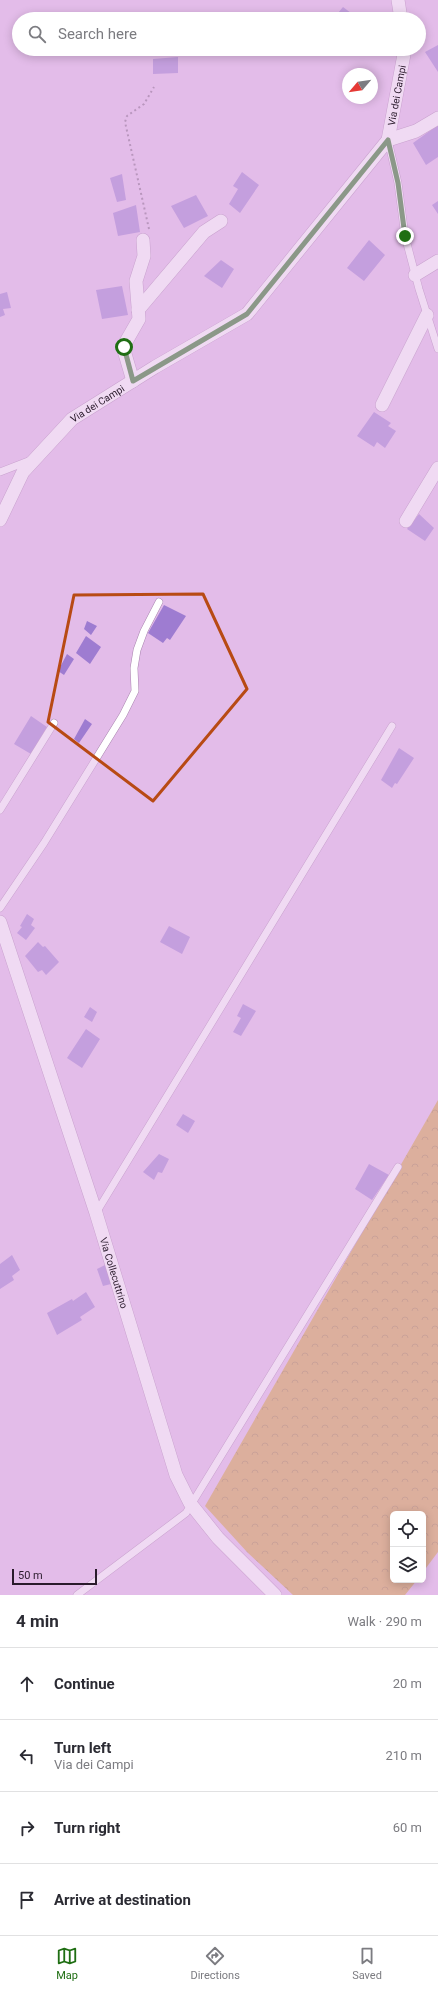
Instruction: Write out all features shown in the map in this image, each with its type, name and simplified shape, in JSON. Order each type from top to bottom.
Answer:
[{"type":"street","points":[[398,0],[400,12]]},
{"type":"street","name":"Via dei Campi","points":[[0,520],[23,472],[72,419],[133,381],[247,314],[388,140],[405,56]]},
{"type":"street","points":[[388,140],[416,132],[438,118]]},
{"type":"street","points":[[138,310],[204,232],[221,221]]},
{"type":"street","points":[[133,381],[124,347],[139,319],[136,281],[144,256],[146,235]]},
{"type":"street","points":[[415,275],[438,261]]},
{"type":"street","points":[[382,405],[427,315]]},
{"type":"street","points":[[406,521],[438,468]]},
{"type":"street","name":"Via Collecuttrino","points":[[0,922],[96,1213],[176,1475],[190,1503],[218,1538],[275,1595]]},
{"type":"lane","points":[[388,140],[398,183],[405,236],[415,275],[438,350]]},
{"type":"lane","points":[[0,472],[36,458]]},
{"type":"lane","points":[[0,908],[7,901],[44,843],[123,715],[135,691],[134,668],[137,650],[144,631],[159,602]]},
{"type":"lane","points":[[0,810],[54,723]]},
{"type":"lane","points":[[96,1213],[392,726]]},
{"type":"lane","points":[[77,1595],[180,1519],[186,1512],[190,1503],[311,1312],[398,1167]]},
{"type":"path","points":[[146,235],[125,122],[127,116],[144,104],[154,87]]},
{"type":"highlighted area","points":[[203,594],[247,689],[153,801],[48,722],[74,595]]},
{"type":"green space","points":[[438,1100],[438,1552],[426,1568],[426,1511],[390,1511],[390,1583],[415,1583],[405,1595],[293,1595],[247,1552],[205,1506]]},
{"type":"building","points":[[343,7],[350,12],[339,12]]},
{"type":"building","points":[[438,45],[438,72],[426,54],[426,51]]},
{"type":"building","points":[[178,57],[178,73],[153,74],[153,59]]},
{"type":"building","points":[[438,125],[438,157],[426,165],[413,143]]},
{"type":"building","points":[[242,172],[259,185],[240,213],[229,204],[238,189],[233,186]]},
{"type":"building","points":[[122,174],[126,200],[117,202],[110,178]]},
{"type":"building","points":[[196,195],[208,216],[184,228],[171,206]]},
{"type":"building","points":[[438,201],[438,214],[432,205]]},
{"type":"building","points":[[136,205],[140,232],[118,236],[113,213]]},
{"type":"building","points":[[369,240],[385,255],[364,281],[347,268]]},
{"type":"building","points":[[221,260],[234,269],[222,288],[204,276]]},
{"type":"building","points":[[122,286],[128,315],[102,319],[96,290]]},
{"type":"building","points":[[7,292],[11,308],[3,309],[5,315],[0,317],[0,294]]},
{"type":"building","points":[[374,412],[391,423],[388,426],[396,431],[385,448],[377,442],[374,447],[357,436]]},
{"type":"building","points":[[419,514],[434,528],[425,541],[407,529]]},
{"type":"building","points":[[164,605],[186,616],[170,640],[167,638],[163,643],[148,633]]},
{"type":"building","points":[[87,621],[97,626],[91,635],[84,629]]},
{"type":"building","points":[[86,636],[101,647],[90,664],[76,653]]},
{"type":"building","points":[[67,654],[74,659],[64,675],[58,671]]},
{"type":"building","points":[[31,716],[47,727],[31,754],[14,744]]},
{"type":"building","points":[[85,719],[92,724],[79,743],[74,739]]},
{"type":"building","points":[[399,748],[414,758],[397,784],[395,783],[392,788],[381,780]]},
{"type":"building","points":[[27,914],[34,919],[31,925],[35,928],[26,940],[17,933],[22,927],[20,926]]},
{"type":"building","points":[[169,926],[190,937],[182,954],[160,942]]},
{"type":"building","points":[[38,942],[43,947],[45,946],[59,962],[46,975],[42,970],[38,972],[25,956]]},
{"type":"building","points":[[243,1004],[256,1011],[241,1036],[233,1032],[241,1018],[237,1016]]},
{"type":"building","points":[[90,1007],[97,1012],[92,1022],[84,1017]]},
{"type":"building","points":[[86,1029],[100,1039],[82,1068],[67,1058]]},
{"type":"building","points":[[183,1114],[195,1121],[188,1133],[176,1125]]},
{"type":"building","points":[[159,1154],[169,1159],[162,1173],[158,1172],[154,1180],[143,1172]]},
{"type":"building","points":[[369,1164],[389,1175],[372,1200],[355,1189]]},
{"type":"building","points":[[12,1255],[20,1270],[12,1276],[14,1280],[0,1289],[0,1264]]},
{"type":"building","points":[[105,1265],[111,1284],[103,1286],[97,1269]]},
{"type":"building","points":[[86,1292],[95,1307],[80,1317],[82,1320],[57,1335],[47,1313],[72,1299],[73,1301]]},
{"type":"route","points":[[124,347],[133,381],[247,314],[388,140],[398,183],[405,236]]}]
